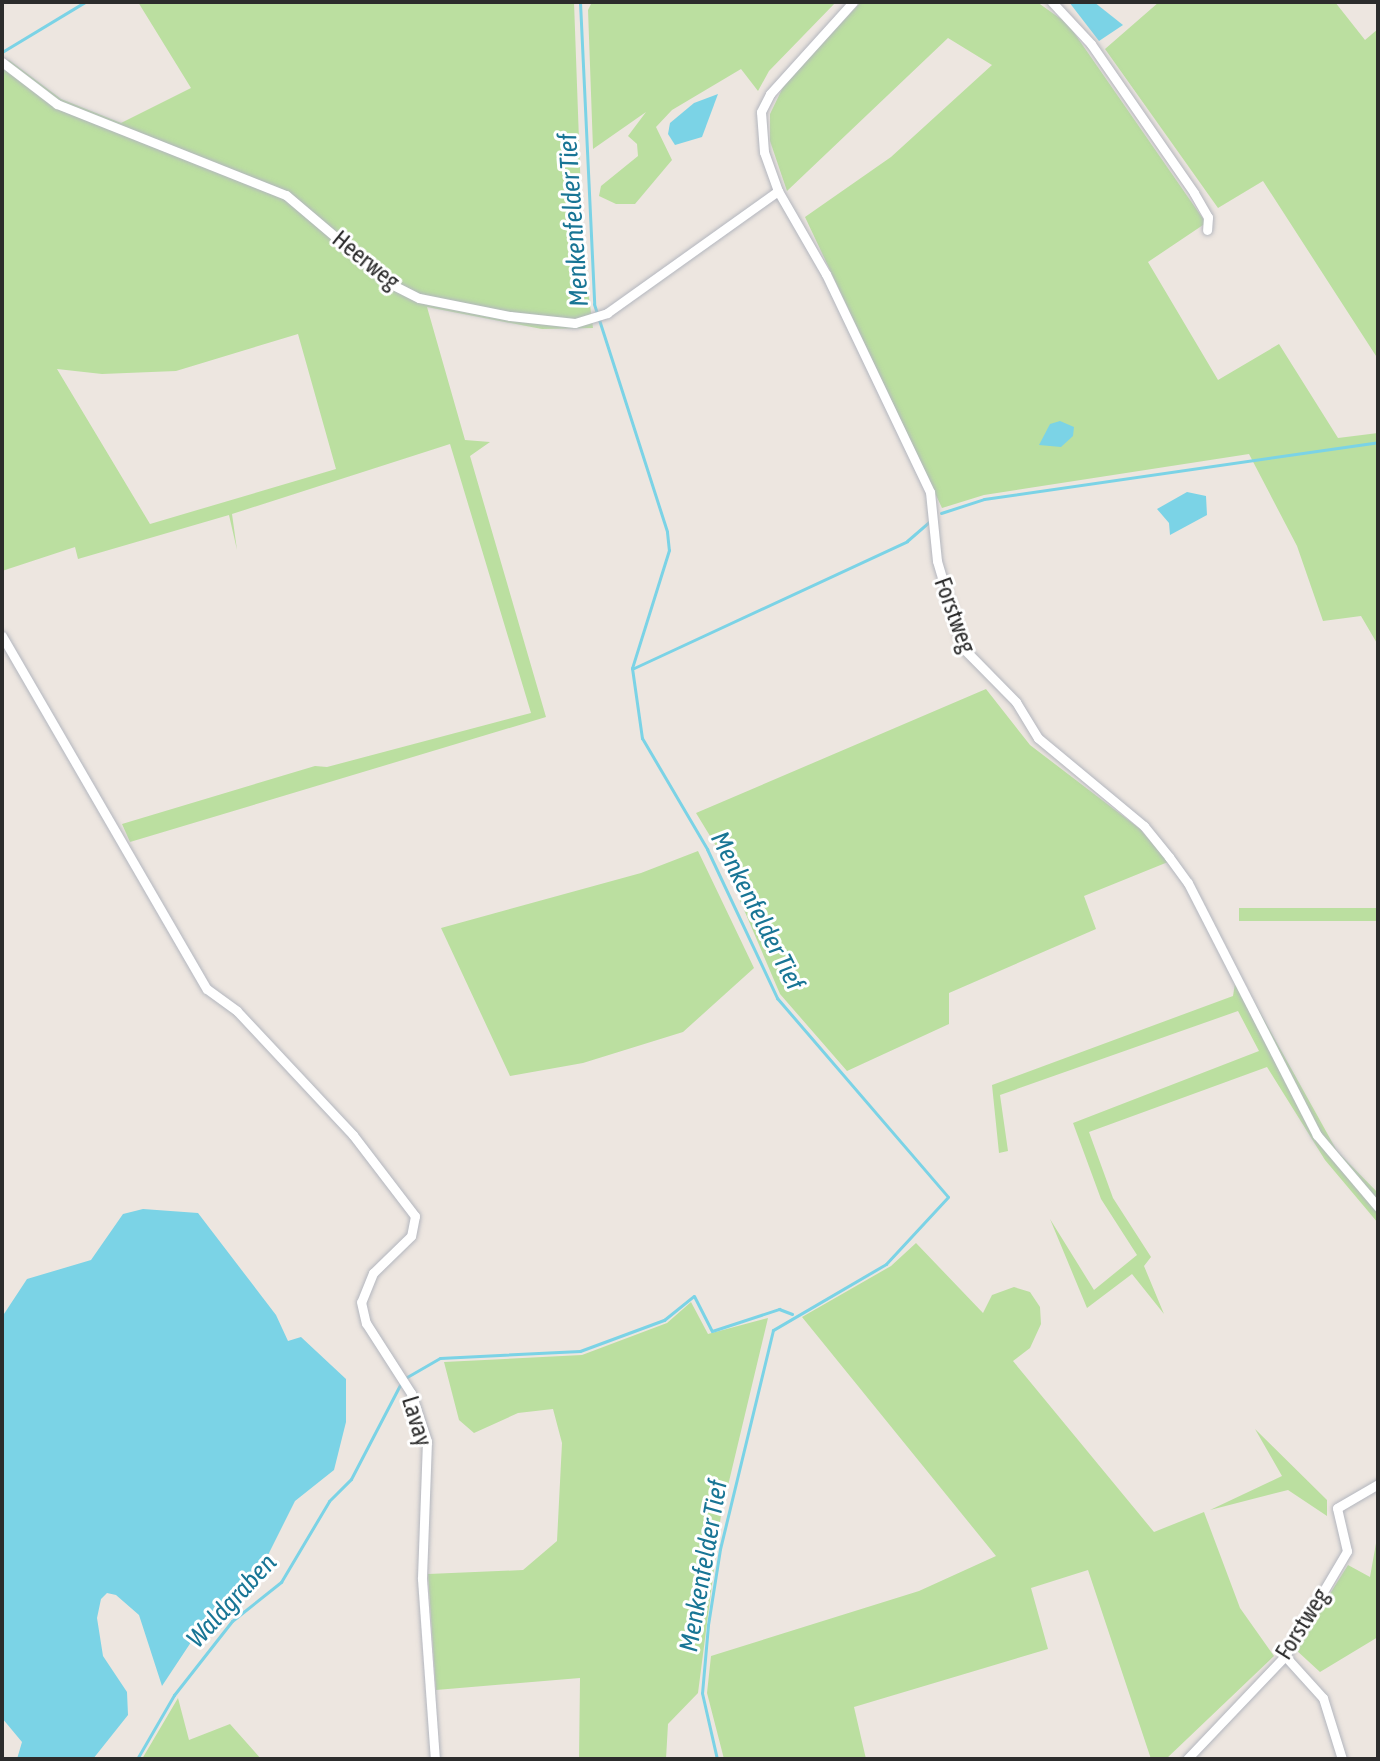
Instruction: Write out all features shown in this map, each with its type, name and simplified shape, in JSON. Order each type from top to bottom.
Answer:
[{"type":"street","name":"Forstweg","points":[[853,2],[780,79],[761,112],[764,152],[778,191],[826,274],[930,492],[937,561],[969,660],[1016,702],[1038,738],[1144,826],[1169,857],[1188,883],[1317,1135],[1378,1207]]},
{"type":"street","points":[[1052,2],[1091,44],[1201,203],[1207,230]]},
{"type":"street","name":"Heerweg","points":[[2,62],[57,104],[286,195],[391,284],[419,298],[544,321],[592,320],[607,313],[778,191]]},
{"type":"street","name":"Lavay","points":[[2,636],[207,989],[237,1011],[353,1135],[405,1200],[417,1223],[411,1236],[366,1282],[361,1302],[366,1323],[411,1393],[427,1441],[422,1579],[435,1759]]},
{"type":"street","name":"Forstweg","points":[[1187,1759],[1285,1656],[1347,1551],[1337,1508],[1378,1484]]},
{"type":"street","points":[[1285,1656],[1323,1698],[1342,1759]]},
{"type":"green space","points":[[138,2],[574,2],[583,251],[593,328],[542,329],[427,307],[465,440],[490,442],[470,456],[546,717],[130,842],[122,824],[315,766],[327,767],[531,713],[450,444],[232,514],[237,550],[229,515],[78,559],[75,547],[2,571],[2,63],[9,60],[61,99],[121,123],[191,88]],"holes":[[[298,334],[336,469],[150,524],[57,369],[102,374],[176,371]]]},
{"type":"green space","points":[[592,2],[836,2],[769,71],[758,91],[741,69],[672,110],[656,127],[672,160],[635,204],[616,204],[599,196],[601,186],[638,156],[637,144],[628,136],[646,112],[593,149],[588,10]]},
{"type":"green space","points":[[861,2],[1037,2],[1068,24],[1206,223],[1148,262],[1218,380],[1279,344],[1338,438],[1378,433],[1378,645],[1361,616],[1323,621],[1297,546],[1249,454],[984,495],[942,508],[805,217],[891,157],[992,65],[948,38],[787,191],[770,141],[770,114],[785,83]]},
{"type":"green space","points":[[1159,2],[1335,2],[1365,40],[1378,29],[1378,359],[1263,181],[1218,208],[1105,49]]},
{"type":"green space","points":[[986,689],[1030,745],[1140,829],[1168,862],[1084,896],[1096,929],[949,993],[949,1024],[847,1071],[780,994],[718,849],[696,813]]},
{"type":"green space","points":[[698,851],[754,968],[683,1032],[583,1063],[510,1076],[441,928],[641,873]]},
{"type":"green space","points":[[1239,908],[1378,908],[1378,921],[1239,921]]},
{"type":"green space","points":[[1237,971],[1337,1151],[1378,1193],[1378,1223],[1325,1160],[1267,1067],[1089,1132],[1113,1198],[1151,1257],[1144,1266],[1164,1314],[1132,1274],[1087,1308],[1050,1219],[1094,1290],[1137,1255],[1101,1199],[1073,1123],[1259,1051],[1238,1011],[1000,1095],[1008,1151],[999,1153],[992,1085],[1233,996]]},
{"type":"green space","points":[[916,1243],[983,1313],[992,1295],[1014,1287],[1030,1292],[1040,1307],[1041,1324],[1030,1348],[1013,1361],[1154,1532],[1204,1512],[1240,1608],[1274,1656],[1166,1759],[1151,1759],[1088,1570],[1031,1588],[1048,1649],[854,1707],[866,1759],[724,1759],[707,1693],[711,1656],[919,1591],[996,1556],[802,1317],[891,1266]]},
{"type":"green space","points":[[691,1302],[708,1334],[768,1318],[721,1515],[698,1693],[668,1724],[666,1759],[579,1759],[580,1678],[436,1690],[428,1574],[523,1570],[557,1541],[562,1443],[553,1409],[518,1413],[474,1433],[459,1420],[444,1362],[582,1355],[667,1323]]},
{"type":"green space","points":[[1255,1429],[1327,1500],[1327,1516],[1288,1490],[1210,1510],[1282,1476]]},
{"type":"green space","points":[[1378,1532],[1378,1637],[1320,1672],[1295,1649],[1348,1565],[1370,1577]]},
{"type":"green space","points":[[178,1698],[189,1740],[230,1724],[261,1759],[142,1759]]},
{"type":"water","points":[[1069,2],[1094,2],[1123,25],[1099,41]]},
{"type":"water","points":[[718,94],[702,137],[675,145],[668,134],[670,123],[694,103]]},
{"type":"water","points":[[1060,421],[1074,427],[1073,436],[1061,447],[1039,445],[1050,424]]},
{"type":"water","points":[[1187,492],[1206,496],[1207,515],[1170,535],[1169,523],[1157,509]]},
{"type":"water","points":[[143,1209],[198,1213],[276,1315],[288,1341],[301,1337],[346,1379],[346,1422],[334,1470],[295,1501],[265,1561],[203,1624],[162,1686],[139,1615],[116,1595],[107,1593],[101,1599],[97,1618],[103,1656],[127,1692],[128,1715],[93,1759],[17,1759],[22,1742],[2,1718],[2,1317],[27,1279],[91,1260],[123,1214]]},
{"type":"waterway","points":[[2,52],[85,2]]},
{"type":"waterway","name":"Menkenfelder Tief","points":[[580,2],[594,304],[667,532],[669,550],[632,668],[642,738],[707,849],[777,998],[948,1197],[886,1264],[773,1330],[720,1549],[708,1625],[702,1693],[717,1759]]},
{"type":"waterway","points":[[941,513],[984,499],[1378,442]]},
{"type":"waterway","points":[[634,668],[907,541],[930,521]]},
{"type":"waterway","name":"Waldgraben","points":[[407,1377],[440,1358],[580,1351],[664,1320],[694,1296],[712,1331],[779,1309],[792,1314]]},
{"type":"waterway","name":"Waldgraben","points":[[137,1759],[174,1695],[232,1621],[281,1582],[329,1501],[351,1479],[400,1385]]}]
